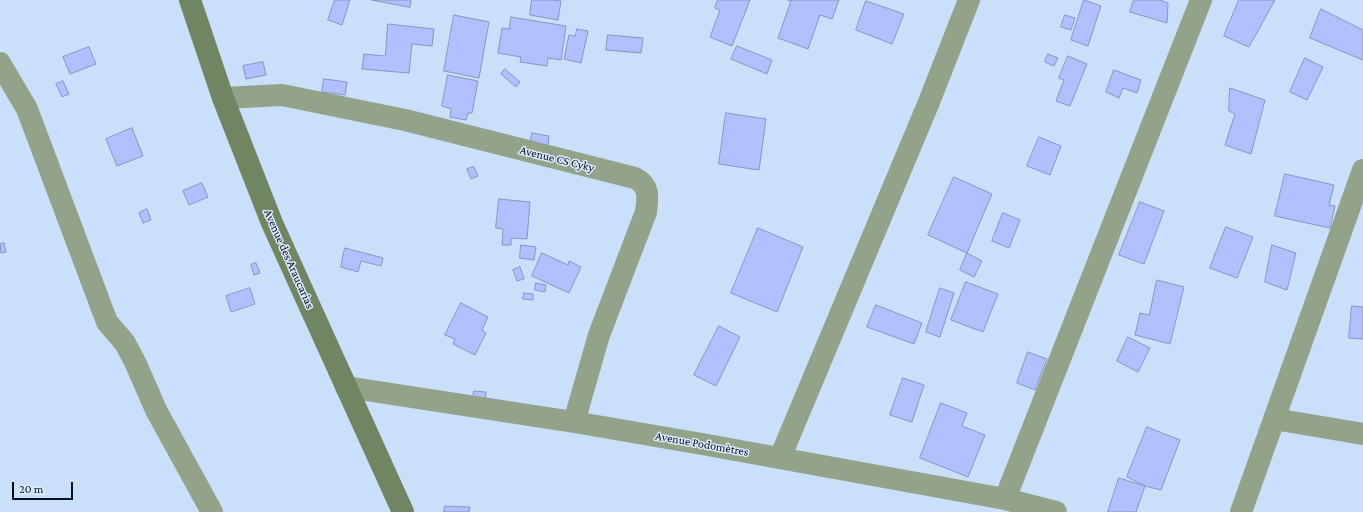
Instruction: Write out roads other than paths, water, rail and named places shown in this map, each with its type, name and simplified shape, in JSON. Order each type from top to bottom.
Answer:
[{"type":"street","name":"Avenue des Araucarias","points":[[190,0],[223,98],[272,223],[404,512]]},
{"type":"street","points":[[780,458],[929,102],[969,0]]},
{"type":"street","points":[[1005,499],[1201,0]]},
{"type":"street","points":[[0,63],[27,109],[107,322],[125,343],[156,410],[212,512]]},
{"type":"street","name":"Avenue CS Cyky","points":[[223,98],[282,95],[398,119],[635,178],[642,182],[647,190],[648,200],[646,212],[599,335],[574,422]]},
{"type":"street","points":[[1241,512],[1363,170]]},
{"type":"street","name":"Avenue Podomètres","points":[[346,387],[574,422],[780,458],[1005,499],[1056,512]]},
{"type":"street","points":[[1274,419],[1363,434]]}]
